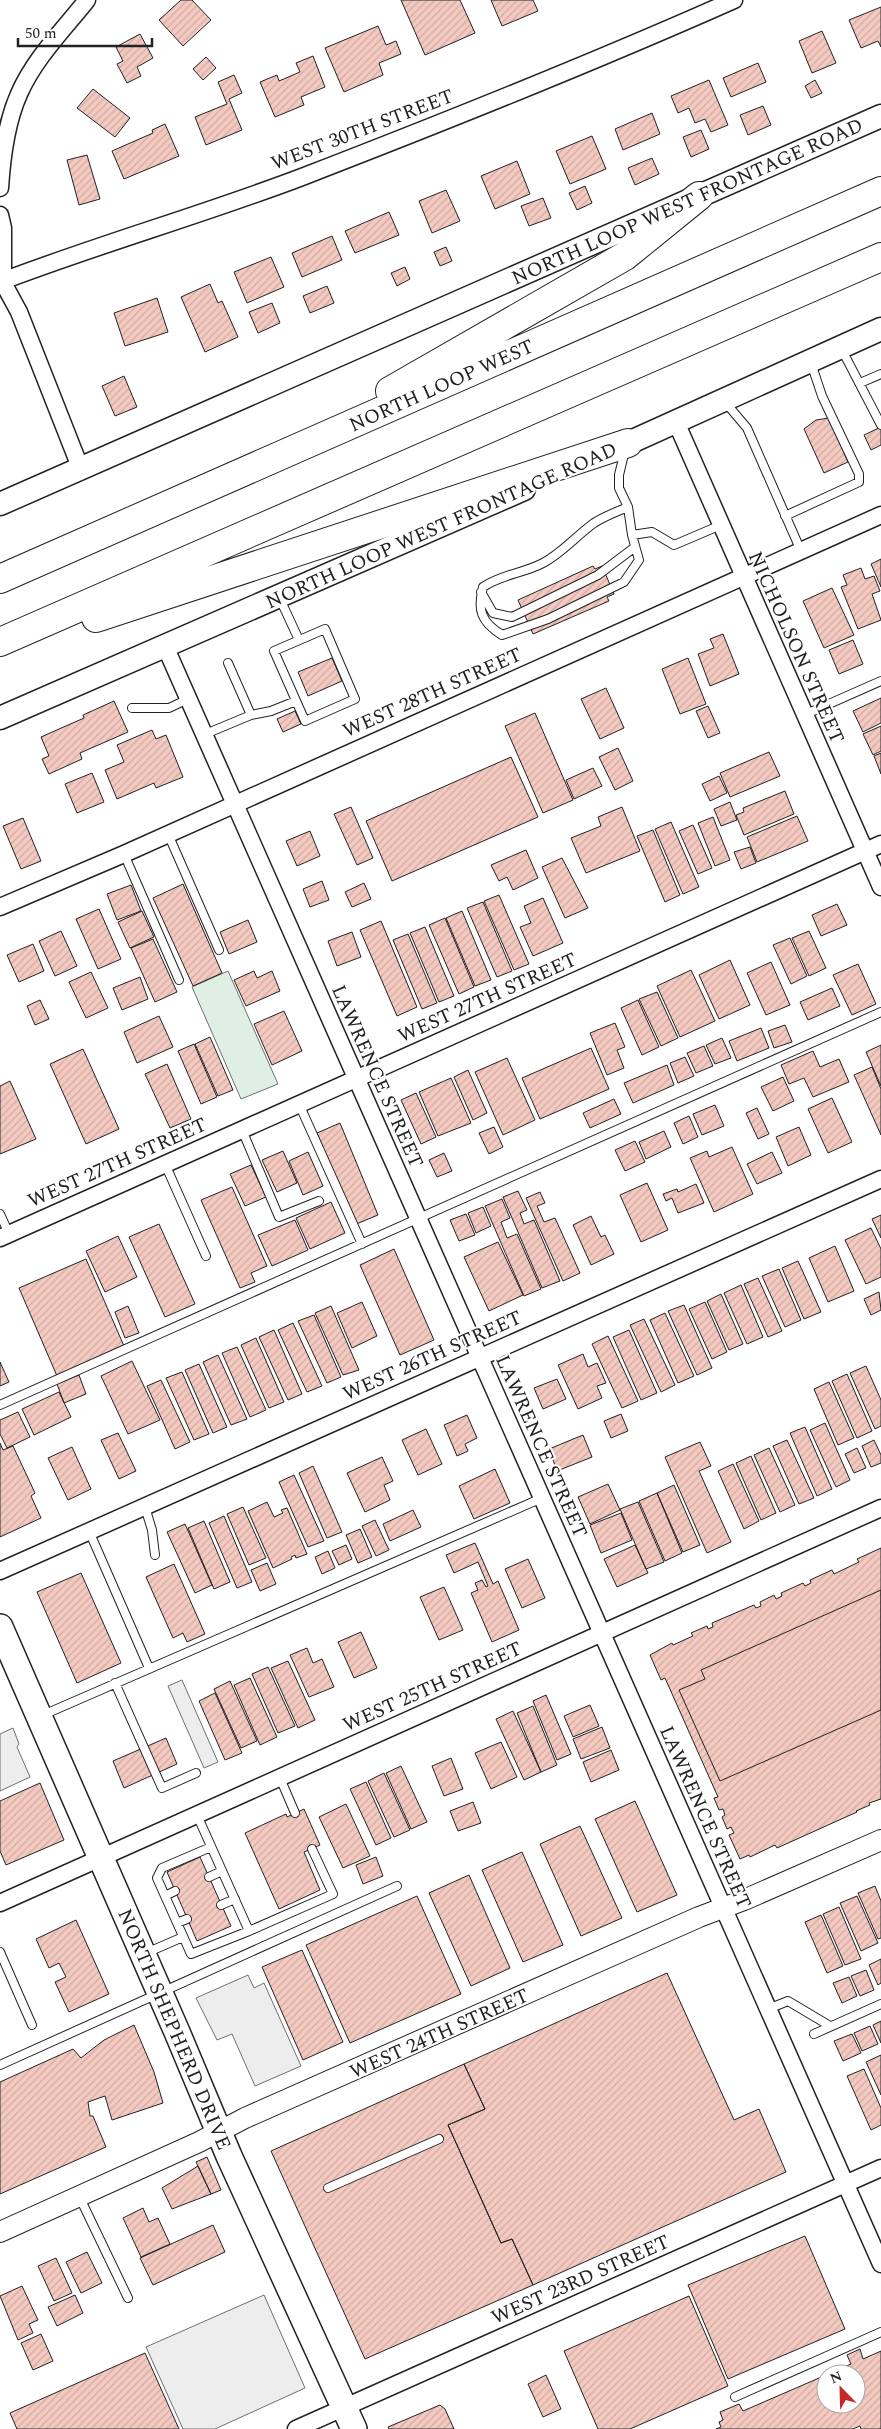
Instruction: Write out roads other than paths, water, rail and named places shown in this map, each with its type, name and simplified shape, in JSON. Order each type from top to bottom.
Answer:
[{"type":"highway","name":"NORTH LOOP WEST","points":[[0,579],[881,191]]},
{"type":"highway","points":[[263,464],[626,256],[699,196]]},
{"type":"highway","points":[[0,642],[881,257]]},
{"type":"highway","points":[[0,650],[628,443]]},
{"type":"main road","name":"NORTH LOOP WEST FRONTAGE ROAD","points":[[0,504],[80,467],[881,116]]},
{"type":"main road","name":"NORTH LOOP WEST FRONTAGE ROAD","points":[[0,718],[724,401],[881,329]]},
{"type":"main road","name":"NORTH SHEPHERD DRIVE","points":[[0,1627],[219,2130],[349,2418]]},
{"type":"street","points":[[0,188],[3,146],[19,93],[44,53],[87,0]]},
{"type":"street","name":"WEST 30TH STREET","points":[[1,280],[302,177],[639,42],[734,0]]},
{"type":"street","points":[[0,215],[3,228],[1,280],[19,312],[80,467]]},
{"type":"street","name":"NICHOLSON STREET","points":[[676,422],[881,887]]},
{"type":"street","name":"WEST 28TH STREET","points":[[0,907],[124,854],[881,515]]},
{"type":"street","name":"LAWRENCE STREET","points":[[165,646],[881,2264]]},
{"type":"street","name":"WEST 27TH STREET","points":[[4,1236],[881,844]]},
{"type":"street","name":"WEST 26TH STREET","points":[[0,1571],[881,1179]]},
{"type":"street","name":"WEST 25TH STREET","points":[[0,1903],[881,1508]]},
{"type":"street","name":"WEST 24TH STREET","points":[[0,2232],[198,2142],[219,2130],[881,1840]]},
{"type":"street","name":"WEST 23RD STREET","points":[[296,2429],[349,2418],[881,2168]]},
{"type":"lane","points":[[842,348],[881,425]]},
{"type":"lane","points":[[785,516],[859,482],[859,474],[822,396],[810,362]]},
{"type":"lane","points":[[860,383],[881,374]]},
{"type":"lane","points":[[724,401],[747,428],[801,551]]},
{"type":"lane","points":[[628,443],[619,475],[619,488],[628,507],[632,535],[639,560],[624,582],[548,619],[502,635],[488,626],[478,605],[483,587],[497,577],[512,575],[555,556],[595,523],[628,507]]},
{"type":"lane","points":[[632,535],[652,532],[674,545],[721,525]]},
{"type":"lane","points":[[482,592],[493,613],[512,616],[598,575],[635,547]]},
{"type":"lane","points":[[279,596],[299,640]]},
{"type":"lane","points":[[325,629],[355,698],[305,720],[274,651],[299,640],[325,629]]},
{"type":"lane","points":[[228,663],[251,715]]},
{"type":"lane","points":[[804,716],[881,681]]},
{"type":"lane","points":[[132,708],[169,708],[188,699]]},
{"type":"lane","points":[[203,735],[251,715],[271,711],[296,701]]},
{"type":"lane","points":[[168,834],[219,950]]},
{"type":"lane","points":[[124,854],[179,980]]},
{"type":"lane","points":[[0,1406],[881,1012]]},
{"type":"lane","points":[[299,1104],[362,1244]]},
{"type":"lane","points":[[242,1130],[279,1217],[319,1201]]},
{"type":"lane","points":[[165,1164],[206,1256]]},
{"type":"lane","points":[[0,1214],[4,1236]]},
{"type":"lane","points":[[38,1716],[542,1498]]},
{"type":"lane","points":[[145,1507],[152,1530],[155,1556]]},
{"type":"lane","points":[[89,1531],[149,1668]]},
{"type":"lane","points":[[115,1683],[162,1788],[196,1773]]},
{"type":"lane","points":[[280,1778],[295,1813]]},
{"type":"lane","points":[[197,1815],[249,1930]]},
{"type":"lane","points":[[211,1847],[162,1868],[157,1878],[191,1954],[333,1894],[312,1849]]},
{"type":"lane","points":[[209,1877],[222,1871]]},
{"type":"lane","points":[[0,2065],[397,1886]]},
{"type":"lane","points":[[165,1896],[175,1891]]},
{"type":"lane","points":[[221,1905],[235,1899]]},
{"type":"lane","points":[[177,1923],[187,1919]]},
{"type":"lane","points":[[143,1954],[183,1937]]},
{"type":"lane","points":[[0,1952],[32,2026]]},
{"type":"lane","points":[[768,2009],[788,2001],[830,2026]]},
{"type":"lane","points":[[814,2034],[881,2004]]},
{"type":"lane","points":[[328,2188],[438,2139]]},
{"type":"lane","points":[[79,2196],[128,2298]]},
{"type":"lane","points":[[735,2397],[881,2332]]}]
